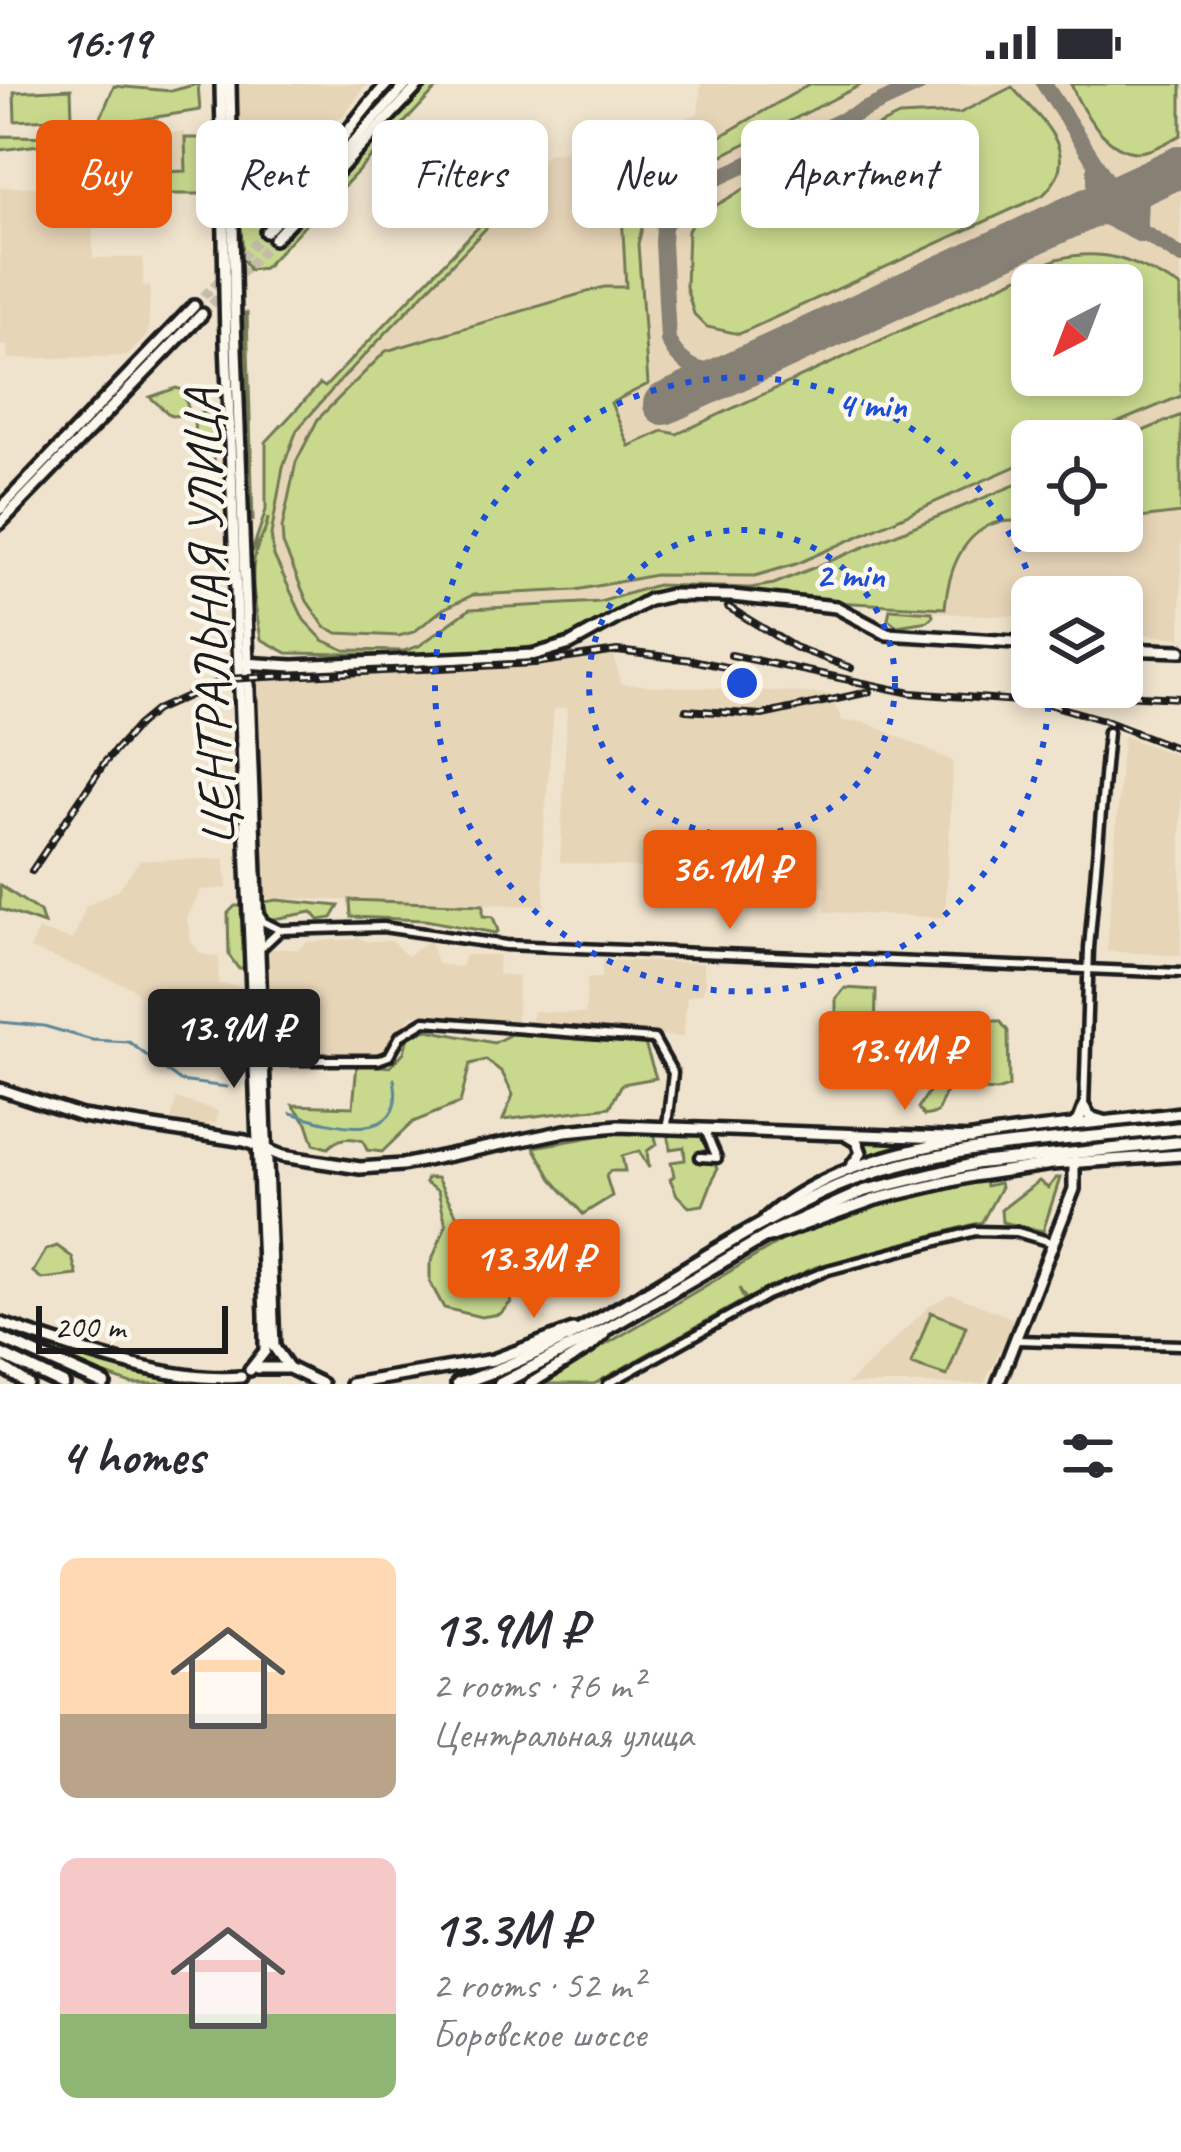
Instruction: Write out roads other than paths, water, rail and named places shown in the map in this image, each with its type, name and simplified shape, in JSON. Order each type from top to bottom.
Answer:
[{"type":"main road","name":"ЦЕНТРАЛЬНАЯ УЛИЦА","points":[[221,84],[263,1147]]},
{"type":"main road","name":"ЦЕНТРАЛЬНАЯ УЛИЦА","points":[[230,84],[248,637],[244,661],[260,950],[263,1147]]},
{"type":"main road","points":[[348,128],[387,84]]},
{"type":"main road","points":[[348,150],[407,84]]},
{"type":"main road","points":[[348,162],[420,84]]},
{"type":"main road","points":[[0,509],[198,310],[0,523]]},
{"type":"main road","points":[[244,661],[281,665],[533,655],[570,644],[649,600],[670,595],[836,607],[887,634],[1011,643]]},
{"type":"main road","points":[[248,637],[259,654],[281,665]]},
{"type":"main road","points":[[1143,650],[1181,651]]},
{"type":"main road","points":[[0,1089],[82,1116],[263,1147],[315,1163],[376,1168],[565,1131],[668,1125],[972,1138]]},
{"type":"main road","points":[[1084,1107],[1090,1117],[1108,1122]]},
{"type":"main road","points":[[1068,1127],[1079,1120],[1084,1107]]},
{"type":"main road","points":[[760,1232],[802,1192],[908,1152],[972,1138],[1134,1119],[1181,1121]]},
{"type":"main road","points":[[458,1384],[512,1364],[584,1328],[842,1184],[915,1162],[1181,1121]]},
{"type":"main road","points":[[836,1134],[852,1138],[860,1150],[859,1160],[846,1172]]},
{"type":"main road","points":[[500,1384],[610,1328],[760,1232],[838,1201],[918,1175],[1019,1157],[1181,1142]]},
{"type":"main road","points":[[263,1147],[274,1347],[289,1368]]},
{"type":"main road","points":[[242,1377],[263,1356],[266,1341],[263,1147]]},
{"type":"main road","points":[[760,1232],[779,1236],[914,1188],[972,1176],[1074,1162],[1181,1155]]},
{"type":"main road","points":[[998,1384],[1075,1186],[1074,1162]]},
{"type":"main road","points":[[0,1323],[142,1370],[208,1379],[242,1377],[265,1366],[289,1368],[314,1382]]},
{"type":"main road","points":[[351,1384],[496,1359],[584,1328]]},
{"type":"main road","points":[[530,1384],[590,1347],[610,1328]]},
{"type":"main road","points":[[0,1338],[104,1384]]},
{"type":"main road","points":[[0,1354],[63,1384]]},
{"type":"main road","points":[[0,1366],[28,1384]]},
{"type":"street","points":[[1084,1107],[1088,968],[1108,732]]},
{"type":"street","points":[[258,913],[280,930],[383,927],[560,949],[1181,973]]},
{"type":"street","points":[[260,950],[280,930]]},
{"type":"street","points":[[264,1060],[378,1060],[389,1056],[400,1036],[425,1021],[654,1039],[673,1073],[668,1125]]},
{"type":"street","points":[[700,1157],[717,1158],[703,1127]]},
{"type":"street","points":[[608,1384],[767,1295],[828,1270],[975,1231],[1017,1232],[1054,1244]]},
{"type":"street","points":[[1016,1340],[1181,1345]]},
{"type":"water","points":[[478,1244],[487,1244],[500,1268],[498,1289],[485,1287],[468,1255]]},
{"type":"waterway","points":[[0,1022],[44,1026],[92,1040],[129,1042],[180,1081],[227,1087]]},
{"type":"waterway","points":[[291,1113],[344,1126],[378,1123],[389,1115],[395,1101],[394,1079]]},
{"type":"tunnel","points":[[194,306],[266,232]]},
{"type":"tunnel","points":[[202,314],[274,239]]},
{"type":"railway","points":[[728,607],[794,647],[851,668]]},
{"type":"railway","points":[[32,871],[105,762],[138,725],[156,710],[226,679],[535,663],[617,651],[749,672]]},
{"type":"railway","points":[[731,655],[911,693],[1045,703],[1181,750]]},
{"type":"railway","points":[[686,710],[762,715],[869,692]]},
{"type":"railway","points":[[1143,696],[1181,698]]}]
